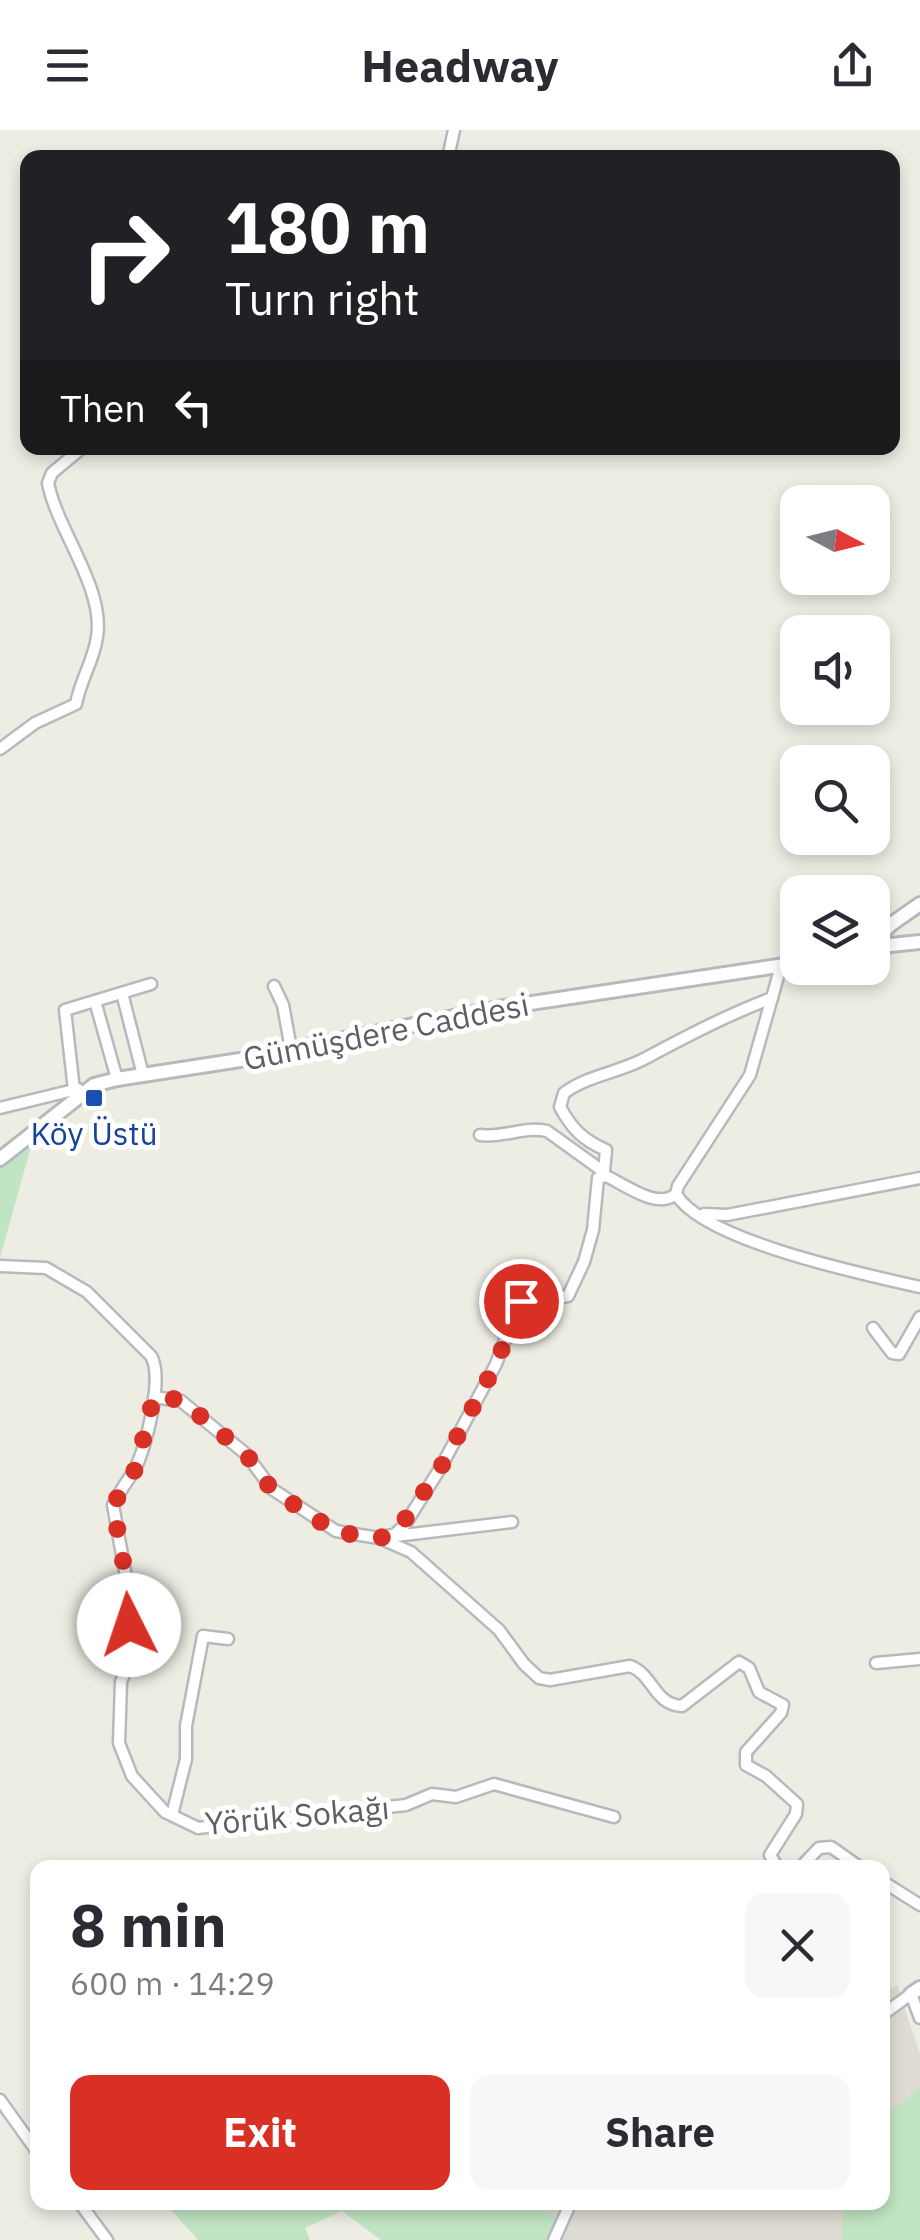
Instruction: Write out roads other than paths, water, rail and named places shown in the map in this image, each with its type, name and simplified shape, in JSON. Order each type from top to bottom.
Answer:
[{"type":"street","points":[[0,749],[35,723],[76,704],[98,638],[98,620],[88,582],[48,487],[52,473],[74,455]]},
{"type":"street","points":[[890,925],[920,904]]},
{"type":"street","points":[[890,944],[920,942]]},
{"type":"street","name":"Gümüşdere Caddesi","points":[[0,1159],[94,1086],[117,1079],[498,1008],[780,966]]},
{"type":"street","points":[[480,1135],[537,1128],[547,1131],[605,1173],[657,1200],[668,1200],[676,1194],[750,1075],[780,970]]},
{"type":"street","points":[[74,1090],[64,1010],[150,984]]},
{"type":"street","points":[[274,986],[283,1005],[292,1048]]},
{"type":"street","points":[[122,994],[143,1075]]},
{"type":"street","points":[[605,1173],[606,1150],[579,1136],[569,1123],[560,1107],[564,1093],[602,1072],[642,1060],[720,1018],[772,998]]},
{"type":"street","points":[[95,1001],[117,1079]]},
{"type":"street","points":[[0,1108],[94,1086]]},
{"type":"street","points":[[379,1538],[395,1534],[404,1526],[441,1467],[496,1364],[526,1285],[558,1298],[568,1296],[584,1262],[593,1230],[598,1178],[605,1173]]},
{"type":"street","points":[[693,1212],[727,1215],[920,1178]]},
{"type":"street","points":[[676,1194],[693,1212],[747,1239],[851,1271],[920,1287]]},
{"type":"street","name":"Yörük Sokağı","points":[[0,1266],[46,1268],[87,1292],[158,1366],[136,1468],[113,1505],[130,1600],[129,1625],[134,1648],[121,1682],[119,1743],[132,1776],[172,1815],[198,1828],[406,1804],[432,1794],[456,1797],[494,1784],[614,1817]]},
{"type":"street","points":[[873,1328],[892,1353],[899,1354],[920,1318]]},
{"type":"street","points":[[154,1396],[181,1400],[246,1454],[272,1490],[336,1532],[379,1538],[512,1522]]},
{"type":"street","points":[[379,1538],[411,1552],[425,1564],[499,1630],[539,1678],[550,1680],[630,1666],[642,1670],[660,1700],[682,1706],[739,1662],[749,1668],[759,1692],[783,1705],[782,1713],[746,1752],[746,1765],[766,1776],[797,1804],[796,1814],[770,1855],[773,1860]]},
{"type":"street","points":[[172,1815],[186,1759],[186,1726],[203,1636],[228,1639]]},
{"type":"street","points":[[876,1662],[920,1659]]},
{"type":"street","points":[[807,1860],[818,1848],[831,1847],[850,1860]]},
{"type":"street","points":[[890,1886],[920,1905]]},
{"type":"street","points":[[890,2010],[916,1991],[920,2018]]},
{"type":"street","points":[[0,2100],[30,2142]]},
{"type":"street","points":[[85,2210],[107,2240]]},
{"type":"street","points":[[554,2240],[567,2210]]},
{"type":"place","name":"Köy Üstü","points":[[94,1098]]}]
